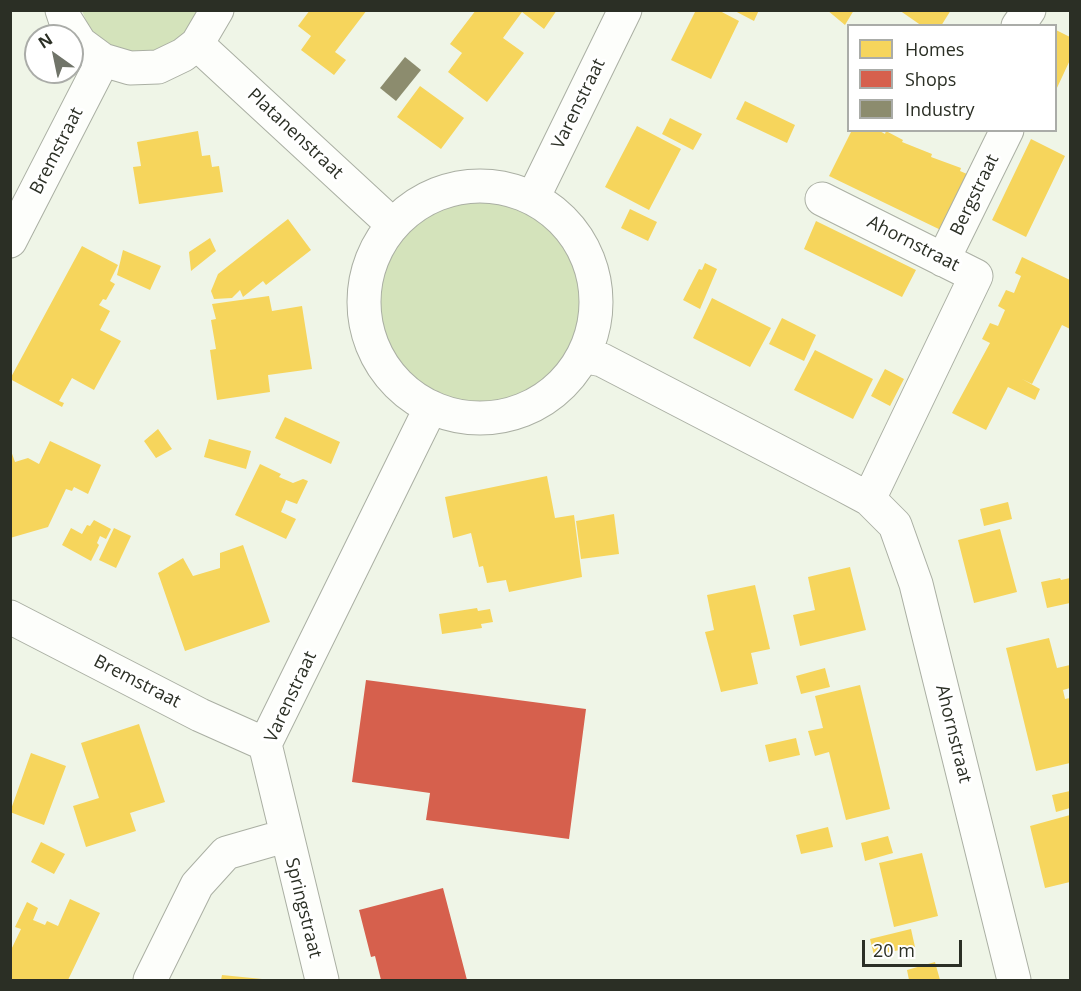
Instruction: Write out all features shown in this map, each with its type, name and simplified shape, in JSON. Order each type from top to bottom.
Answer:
[{"type":"street","points":[[63,10],[64,19],[80,43],[102,60],[130,68],[158,67],[183,55],[197,44],[217,10]]},
{"type":"street","name":"Varenstraat","points":[[533,198],[625,10]]},
{"type":"street","points":[[1019,24],[1029,10]]},
{"type":"street","name":"Platanenstraat","points":[[197,44],[393,225]]},
{"type":"street","name":"Bremstraat","points":[[10,241],[102,60]]},
{"type":"street","name":"Bergstraat","points":[[943,260],[1006,132]]},
{"type":"street","points":[[471,186],[496,187],[533,198],[558,215],[582,240],[591,267],[596,297],[594,317],[583,356],[562,384],[533,405],[500,416],[465,417],[431,407],[408,393],[389,374],[365,330],[364,299],[368,272],[378,248],[393,225],[423,201],[471,186]]},
{"type":"street","name":"Ahornstraat","points":[[822,199],[976,276],[869,499]]},
{"type":"street","name":"Ahornstraat","points":[[583,356],[602,360],[869,499],[895,525],[916,585],[1014,981]]},
{"type":"street","name":"Varenstraat","points":[[285,836],[265,744],[431,407]]},
{"type":"street","name":"Bremstraat","points":[[10,617],[200,715],[265,744]]},
{"type":"street","points":[[150,981],[197,885],[226,853],[285,836]]},
{"type":"street","name":"Springstraat","points":[[285,836],[322,981]]},
{"type":"green space","points":[[82,11],[209,11],[206,21],[148,60],[100,41],[89,27]]},
{"type":"green space","points":[[481,202],[501,204],[529,214],[546,225],[560,239],[575,265],[581,284],[583,304],[581,324],[571,352],[560,369],[546,383],[520,398],[501,404],[481,406],[461,404],[433,394],[416,383],[402,369],[387,343],[381,324],[379,304],[381,284],[391,256],[402,239],[416,225],[442,210],[461,204]]},
{"type":"building: Homes","points":[[310,10],[367,10],[335,52],[346,60],[334,75],[301,50],[311,36],[298,26]]},
{"type":"building: Homes","points":[[476,10],[557,10],[544,29],[522,12],[503,38],[524,53],[487,102],[448,72],[462,53],[450,44]]},
{"type":"building: Homes","points":[[696,10],[718,10],[739,21],[711,79],[671,60]]},
{"type":"building: Homes","points":[[733,10],[759,10],[754,21]]},
{"type":"building: Homes","points":[[827,10],[854,10],[845,25]]},
{"type":"building: Homes","points":[[899,10],[951,10],[942,24],[919,24]]},
{"type":"building: Homes","points":[[1057,30],[1070,37],[1070,60],[1057,88]]},
{"type":"building: Homes","points":[[420,86],[464,118],[441,149],[397,117]]},
{"type":"building: Homes","points":[[745,101],[795,125],[787,143],[736,119]]},
{"type":"building: Homes","points":[[670,118],[702,134],[693,150],[662,134]]},
{"type":"building: Homes","points":[[637,126],[681,149],[649,210],[605,187]]},
{"type":"building: Homes","points":[[198,131],[202,156],[210,155],[212,167],[219,166],[223,192],[139,204],[133,167],[141,166],[137,142]]},
{"type":"building: Homes","points":[[851,132],[885,134],[888,132],[903,140],[902,142],[932,154],[931,157],[961,168],[960,171],[974,177],[947,233],[829,176]]},
{"type":"building: Homes","points":[[1031,139],[1065,156],[1026,237],[992,220]]},
{"type":"building: Homes","points":[[630,209],[657,222],[648,241],[621,228]]},
{"type":"building: Homes","points":[[288,219],[311,250],[266,285],[263,281],[243,297],[240,290],[232,298],[214,299],[211,291],[218,274]]},
{"type":"building: Homes","points":[[816,221],[916,270],[902,297],[804,249]]},
{"type":"building: Homes","points":[[210,238],[216,251],[191,271],[189,252]]},
{"type":"building: Homes","points":[[82,246],[118,265],[110,281],[115,284],[106,300],[103,299],[99,305],[110,311],[100,330],[121,341],[94,390],[72,378],[59,401],[64,403],[62,407],[10,379]]},
{"type":"building: Homes","points":[[123,250],[161,266],[150,290],[117,275]]},
{"type":"building: Homes","points":[[1022,257],[1070,280],[1070,329],[1062,325],[1032,384],[1022,379],[1040,389],[1035,400],[1008,387],[986,430],[952,413],[990,343],[982,339],[990,323],[998,326],[1005,310],[998,306],[1006,290],[1014,293],[1021,276],[1015,273]]},
{"type":"building: Homes","points":[[705,263],[717,269],[700,309],[683,300],[699,269],[702,270]]},
{"type":"building: Homes","points":[[269,296],[272,311],[302,306],[312,369],[268,375],[270,392],[217,400],[210,350],[216,349],[211,320],[216,319],[212,304]]},
{"type":"building: Homes","points":[[712,298],[771,328],[750,367],[693,338]]},
{"type":"building: Homes","points":[[782,318],[816,335],[804,361],[769,344]]},
{"type":"building: Homes","points":[[815,350],[873,379],[853,419],[794,390]]},
{"type":"building: Homes","points":[[885,369],[904,379],[890,406],[871,396]]},
{"type":"building: Homes","points":[[285,417],[340,442],[331,464],[275,438]]},
{"type":"building: Homes","points":[[158,429],[172,449],[156,458],[144,441]]},
{"type":"building: Homes","points":[[209,439],[251,451],[246,469],[204,457]]},
{"type":"building: Homes","points":[[50,441],[101,465],[88,494],[74,487],[72,491],[66,489],[48,527],[10,538],[10,448],[15,462],[28,458],[39,464]]},
{"type":"building: Homes","points":[[260,464],[281,474],[279,477],[293,483],[303,479],[308,481],[297,504],[286,500],[281,512],[296,519],[286,539],[235,515]]},
{"type":"building: Homes","points":[[547,476],[555,518],[574,515],[582,577],[509,592],[506,580],[487,583],[483,566],[479,567],[471,533],[453,538],[445,497]]},
{"type":"building: Homes","points":[[1008,502],[1012,519],[984,526],[980,509]]},
{"type":"building: Homes","points":[[614,514],[619,554],[581,559],[576,521]]},
{"type":"building: Homes","points":[[94,520],[111,529],[106,539],[100,536],[97,543],[99,545],[91,561],[62,545],[71,528],[82,534],[87,525],[90,526]]},
{"type":"building: Homes","points":[[114,528],[131,536],[116,568],[99,560]]},
{"type":"building: Homes","points":[[1000,529],[1017,592],[974,603],[958,540]]},
{"type":"building: Homes","points":[[243,545],[270,622],[185,651],[158,573],[183,558],[193,576],[220,568],[220,553]]},
{"type":"building: Homes","points":[[850,567],[866,630],[800,646],[793,615],[815,610],[808,577]]},
{"type":"building: Homes","points":[[1060,578],[1061,580],[1070,578],[1070,603],[1047,608],[1041,582]]},
{"type":"building: Homes","points":[[755,585],[770,649],[751,653],[758,684],[721,692],[705,632],[714,630],[707,595]]},
{"type":"building: Homes","points":[[477,608],[478,611],[490,609],[493,622],[481,624],[482,628],[442,634],[439,614]]},
{"type":"building: Homes","points":[[1049,638],[1057,668],[1070,665],[1070,688],[1063,690],[1065,699],[1070,698],[1070,763],[1036,771],[1006,648]]},
{"type":"building: Homes","points":[[825,668],[830,687],[801,694],[796,676]]},
{"type":"building: Homes","points":[[860,685],[890,809],[846,820],[829,752],[815,756],[808,731],[823,728],[815,696]]},
{"type":"building: Homes","points":[[139,724],[165,802],[130,813],[136,831],[86,847],[73,806],[99,798],[81,743]]},
{"type":"building: Homes","points":[[796,738],[800,755],[769,762],[765,745]]},
{"type":"building: Homes","points":[[31,753],[66,766],[44,825],[10,812]]},
{"type":"building: Homes","points":[[1070,791],[1070,808],[1056,812],[1052,795]]},
{"type":"building: Homes","points":[[1070,815],[1070,882],[1045,888],[1030,826]]},
{"type":"building: Homes","points":[[828,827],[833,847],[801,854],[796,835]]},
{"type":"building: Homes","points":[[888,836],[893,853],[865,861],[861,843]]},
{"type":"building: Homes","points":[[41,842],[65,854],[54,874],[31,862]]},
{"type":"building: Homes","points":[[922,853],[938,916],[894,927],[879,863]]},
{"type":"building: Homes","points":[[70,899],[100,913],[68,980],[10,980],[10,952],[21,929],[15,927],[27,902],[38,908],[33,920],[45,925],[47,921],[58,926]]},
{"type":"building: Homes","points":[[911,929],[915,947],[874,955],[870,939]]},
{"type":"building: Homes","points":[[935,962],[940,980],[909,980],[907,970]]},
{"type":"building: Homes","points":[[222,975],[262,979],[262,980],[221,980]]},
{"type":"building: Shops","points":[[366,680],[586,709],[569,839],[426,820],[430,793],[352,782]]},
{"type":"building: Shops","points":[[443,888],[467,980],[381,980],[375,956],[371,957],[359,910]]},
{"type":"building: Industry","points":[[405,57],[421,70],[396,101],[380,88]]}]
